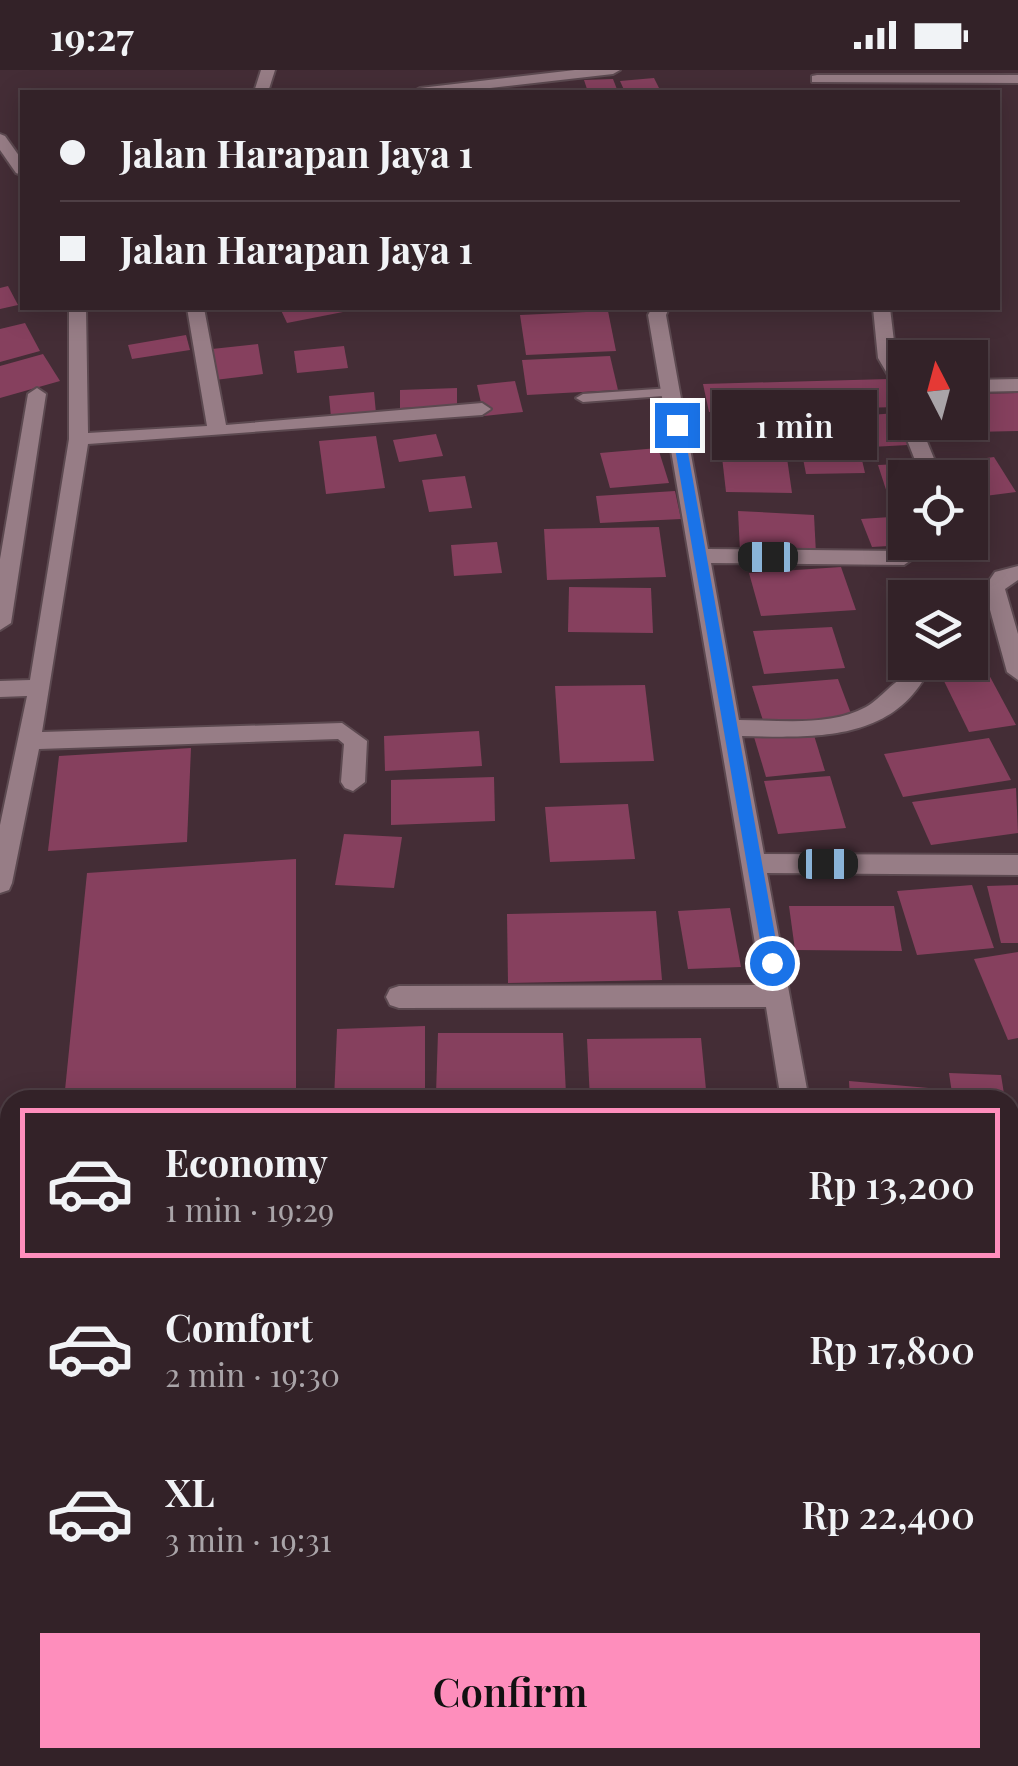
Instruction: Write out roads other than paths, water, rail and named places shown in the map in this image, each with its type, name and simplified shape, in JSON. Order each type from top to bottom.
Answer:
[{"type":"street","points":[[438,90],[613,70]]},
{"type":"street","points":[[816,80],[1018,79]]},
{"type":"street","points":[[0,139],[20,167]]},
{"type":"street","points":[[0,883],[40,688],[79,439],[77,310]]},
{"type":"street","points":[[195,310],[217,428],[222,431]]},
{"type":"street","points":[[659,310],[657,316],[793,1090]]},
{"type":"street","points":[[881,310],[888,360]]},
{"type":"street","points":[[988,386],[1018,385]]},
{"type":"street","points":[[0,623],[37,394]]},
{"type":"street","points":[[79,439],[482,409]]},
{"type":"street","points":[[701,556],[888,558]]},
{"type":"street","points":[[1018,573],[1002,578],[994,588],[1018,672]]},
{"type":"street","points":[[731,728],[854,724],[881,712],[911,682]]},
{"type":"street","points":[[0,689],[40,688]]},
{"type":"street","points":[[29,740],[342,731],[356,741],[354,782]]},
{"type":"street","points":[[752,863],[1018,865]]},
{"type":"street","points":[[399,997],[778,996]]},
{"type":"lane","points":[[583,398],[671,392]]}]
